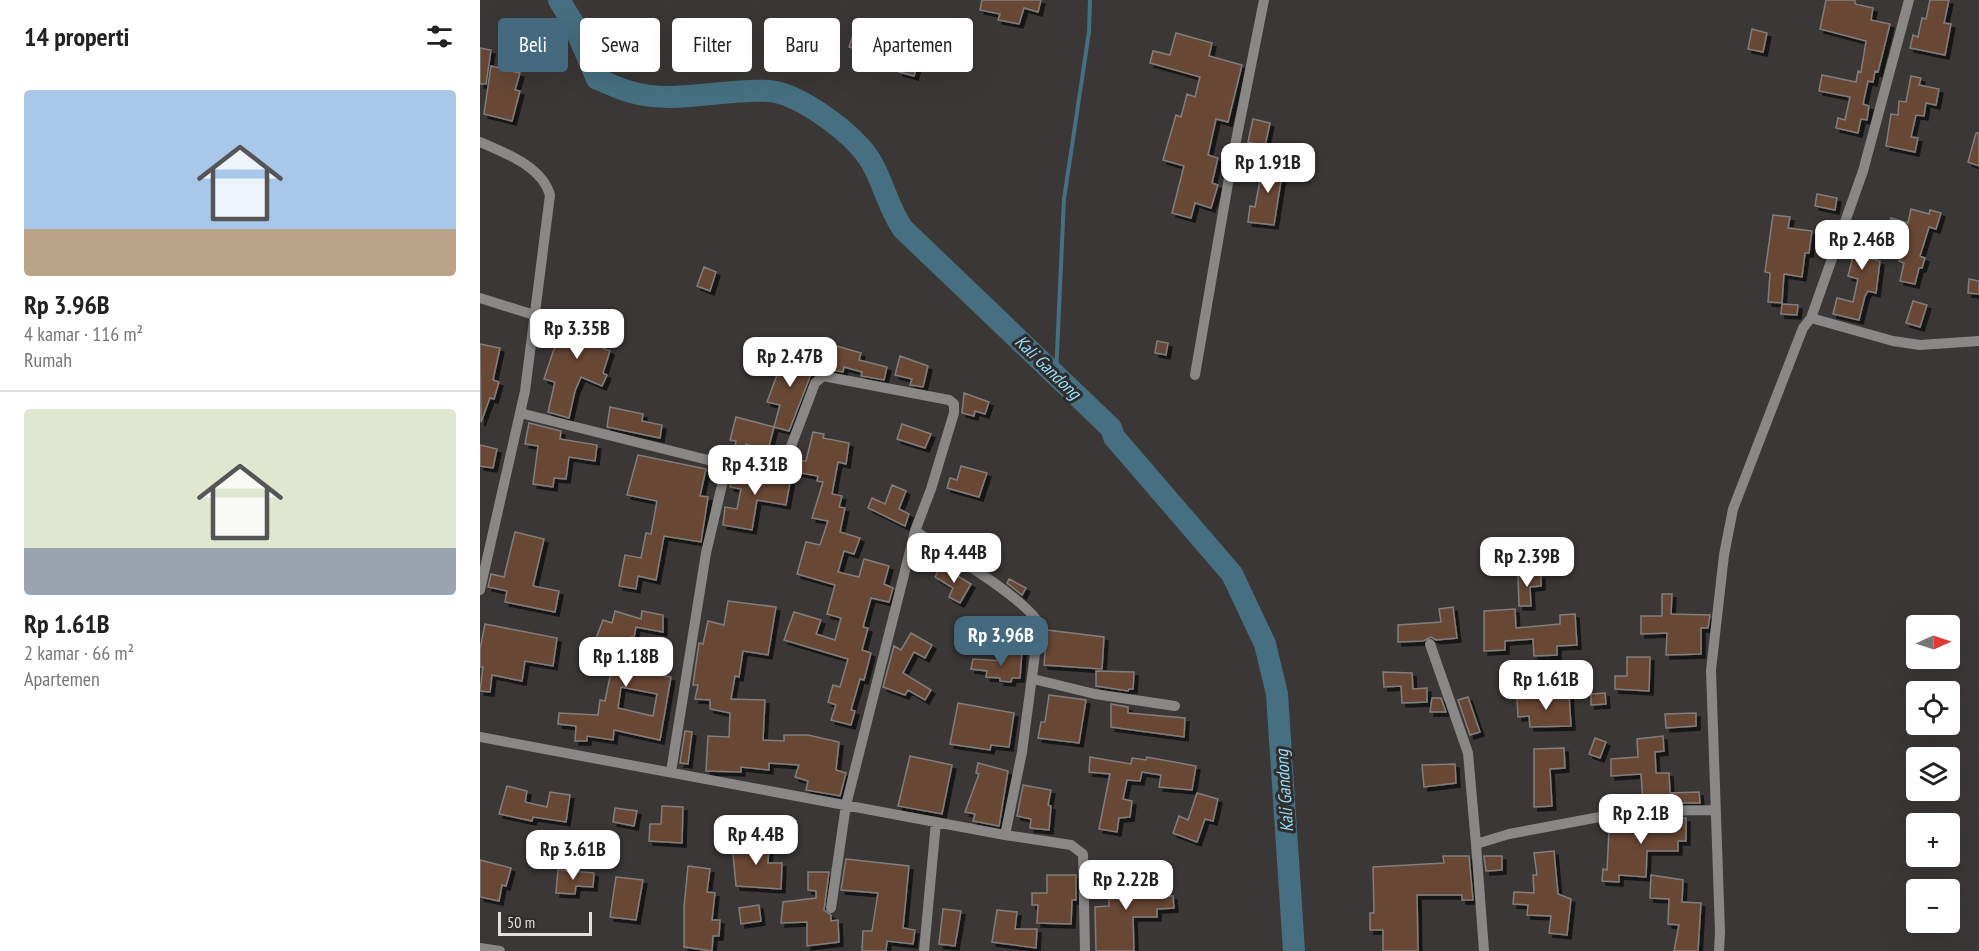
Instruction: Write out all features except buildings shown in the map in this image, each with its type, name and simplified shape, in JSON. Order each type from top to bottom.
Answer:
[{"type":"street","points":[[1195,375],[1231,166],[1264,0]]},
{"type":"street","points":[[1719,951],[1711,670],[1724,555],[1733,509],[1803,328],[1811,318],[1863,171],[1909,0]]},
{"type":"street","points":[[480,142],[516,158],[547,185],[549,206],[520,413],[480,590]]},
{"type":"street","points":[[480,298],[534,315]]},
{"type":"street","points":[[1811,318],[1920,345],[1979,341]]},
{"type":"street","points":[[671,772],[706,553],[724,464],[729,455],[734,453],[773,462],[787,457],[815,383],[823,376],[949,400],[954,405],[954,413],[931,489],[915,531],[846,805],[831,908]]},
{"type":"street","points":[[520,413],[724,464]]},
{"type":"street","points":[[915,531],[1032,613],[1039,624],[1033,679],[1005,835]]},
{"type":"street","points":[[1430,644],[1468,753],[1484,951]]},
{"type":"street","points":[[1033,679],[1095,694],[1175,706]]},
{"type":"street","points":[[480,737],[1005,835],[1071,845],[1083,854],[1085,866],[1085,951]]},
{"type":"street","points":[[1476,844],[1509,834],[1632,811],[1714,810]]},
{"type":"street","points":[[924,951],[936,822]]},
{"type":"street","points":[[480,948],[500,951]]},
{"type":"waterway","name":"Kali Gandong","points":[[559,0],[573,23],[597,79],[618,88],[648,96],[682,97],[752,91],[780,93],[806,104],[843,131],[868,157],[903,229],[1111,428],[1114,437],[1232,574],[1265,644],[1277,694],[1294,951]]},
{"type":"waterway","points":[[1056,375],[1064,199],[1089,32],[1090,0]]}]
